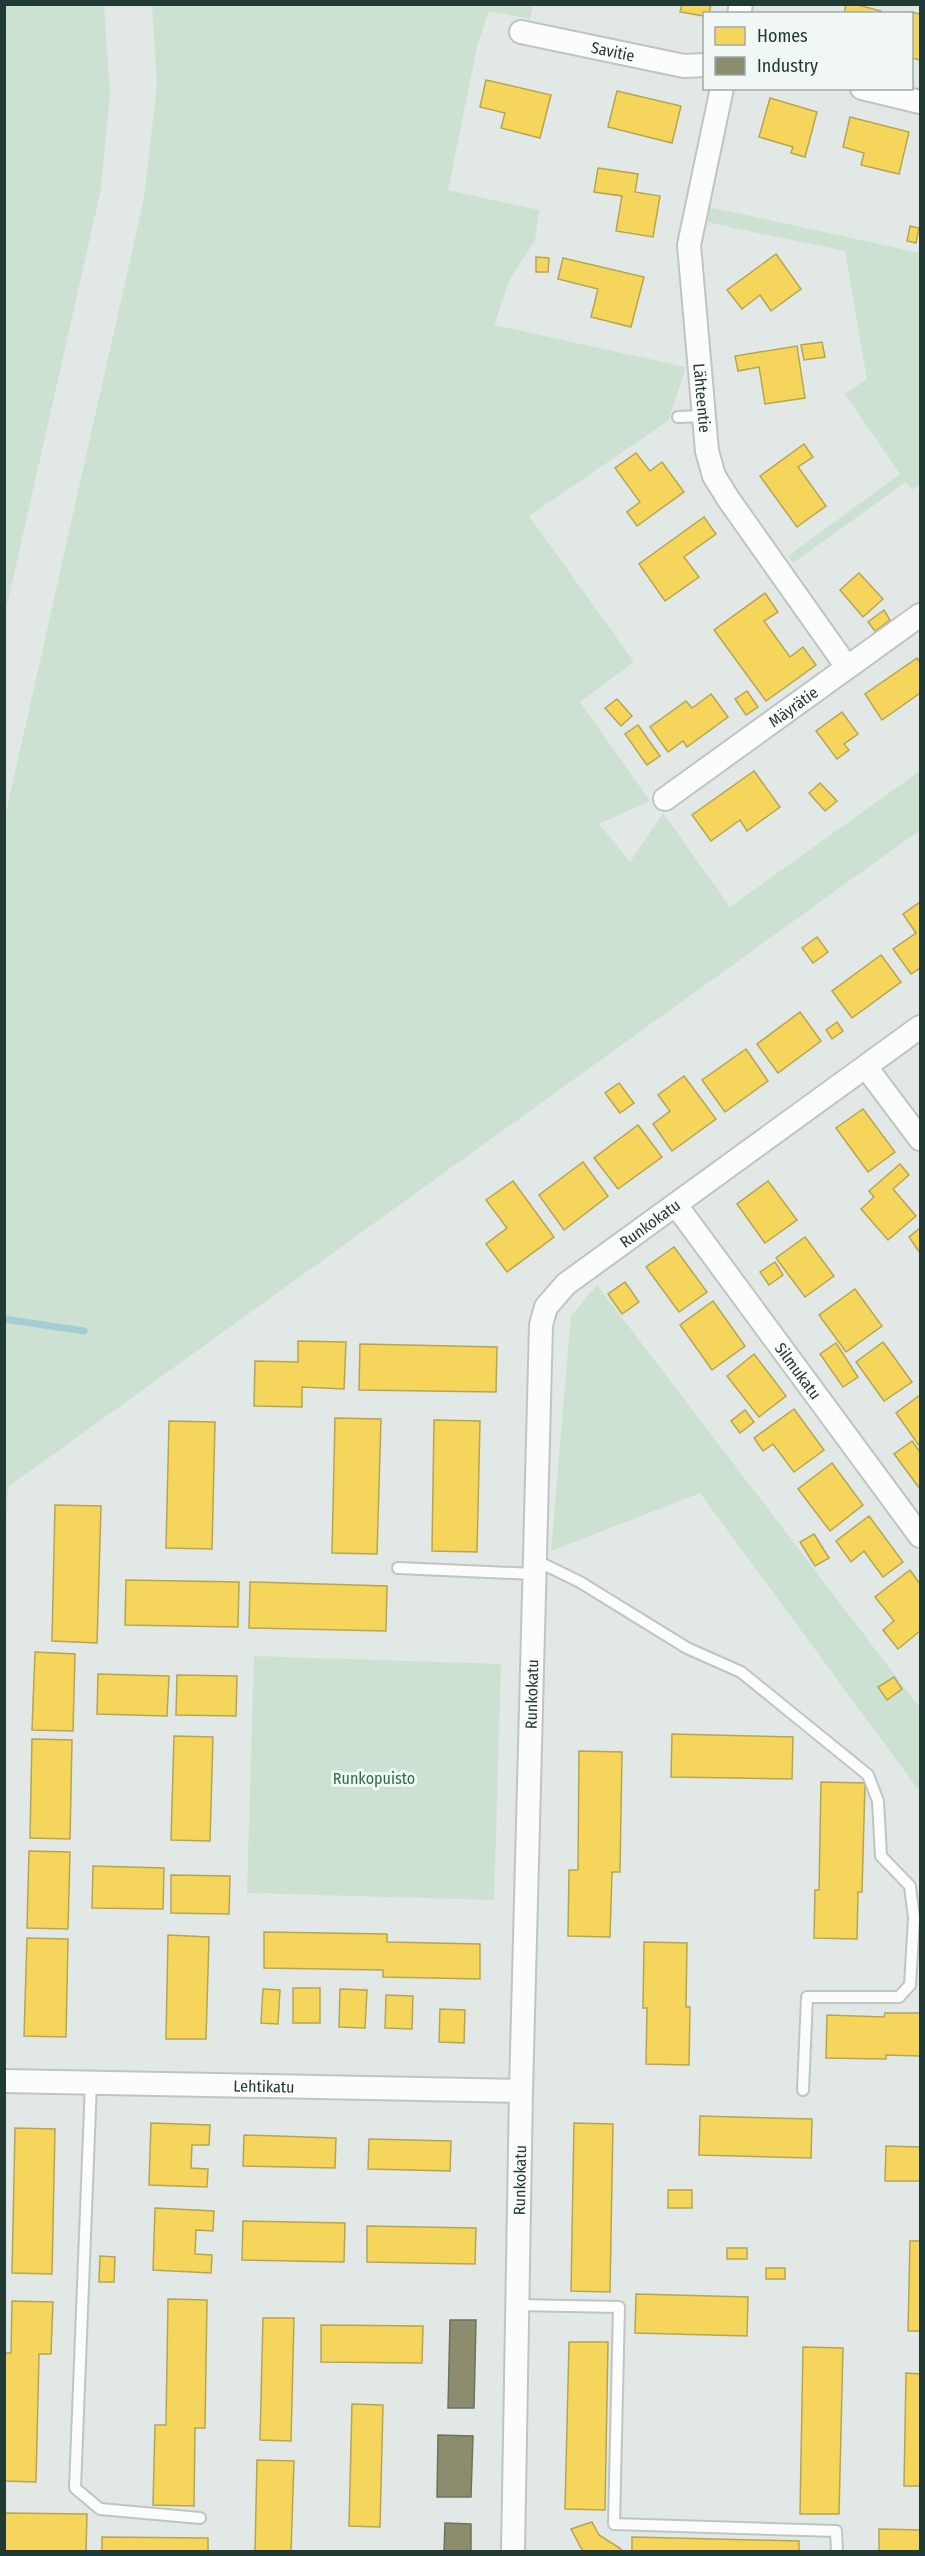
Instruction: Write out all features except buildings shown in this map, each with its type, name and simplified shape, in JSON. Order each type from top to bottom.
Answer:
[{"type":"street","name":"Savitie","points":[[522,32],[684,66],[703,65]]},
{"type":"street","name":"Lähteentie","points":[[722,90],[689,245],[707,451],[714,476],[847,667]]},
{"type":"street","points":[[870,90],[921,102]]},
{"type":"street","name":"Mäyrätie","points":[[665,799],[921,615]]},
{"type":"street","name":"Runkokatu","points":[[513,2552],[521,2091],[540,1325],[546,1307],[566,1284],[921,1027]]},
{"type":"street","points":[[866,1067],[921,1140]]},
{"type":"street","name":"Silmukatu","points":[[676,1205],[921,1536]]},
{"type":"street","name":"Lehtikatu","points":[[4,2081],[521,2091]]},
{"type":"lane","points":[[678,417],[703,416]]},
{"type":"lane","points":[[398,1568],[534,1567],[580,1582],[687,1648],[741,1672],[868,1774],[878,1801],[881,1856],[910,1886],[914,1918],[910,1985],[899,1997],[807,1997],[803,2090]]},
{"type":"lane","points":[[91,2083],[75,2488],[100,2509],[200,2518]]},
{"type":"lane","points":[[519,2305],[619,2307],[614,2524],[836,2530],[837,2552]]},
{"type":"green space","points":[[5,4],[104,5],[110,94],[101,189],[5,614]]},
{"type":"green space","points":[[152,5],[533,5],[530,19],[489,11],[477,47],[448,190],[539,210],[535,240],[510,279],[494,325],[686,367],[668,421],[529,516],[634,662],[580,702],[650,801],[599,824],[630,862],[663,813],[730,907],[920,771],[920,830],[8,1487],[5,1554],[5,817],[144,198],[157,86]]},
{"type":"green space","points":[[709,207],[920,253],[920,484],[912,490],[906,482],[793,563],[788,556],[900,474],[845,394],[867,379],[845,251],[705,222]]},
{"type":"green space","points":[[597,1285],[920,1708],[920,1792],[700,1493],[551,1551],[571,1316]]},
{"type":"green space","name":"Runkopuisto","points":[[254,1656],[501,1664],[494,1900],[247,1893]]},
{"type":"waterway","points":[[4,1319],[84,1331]]}]
